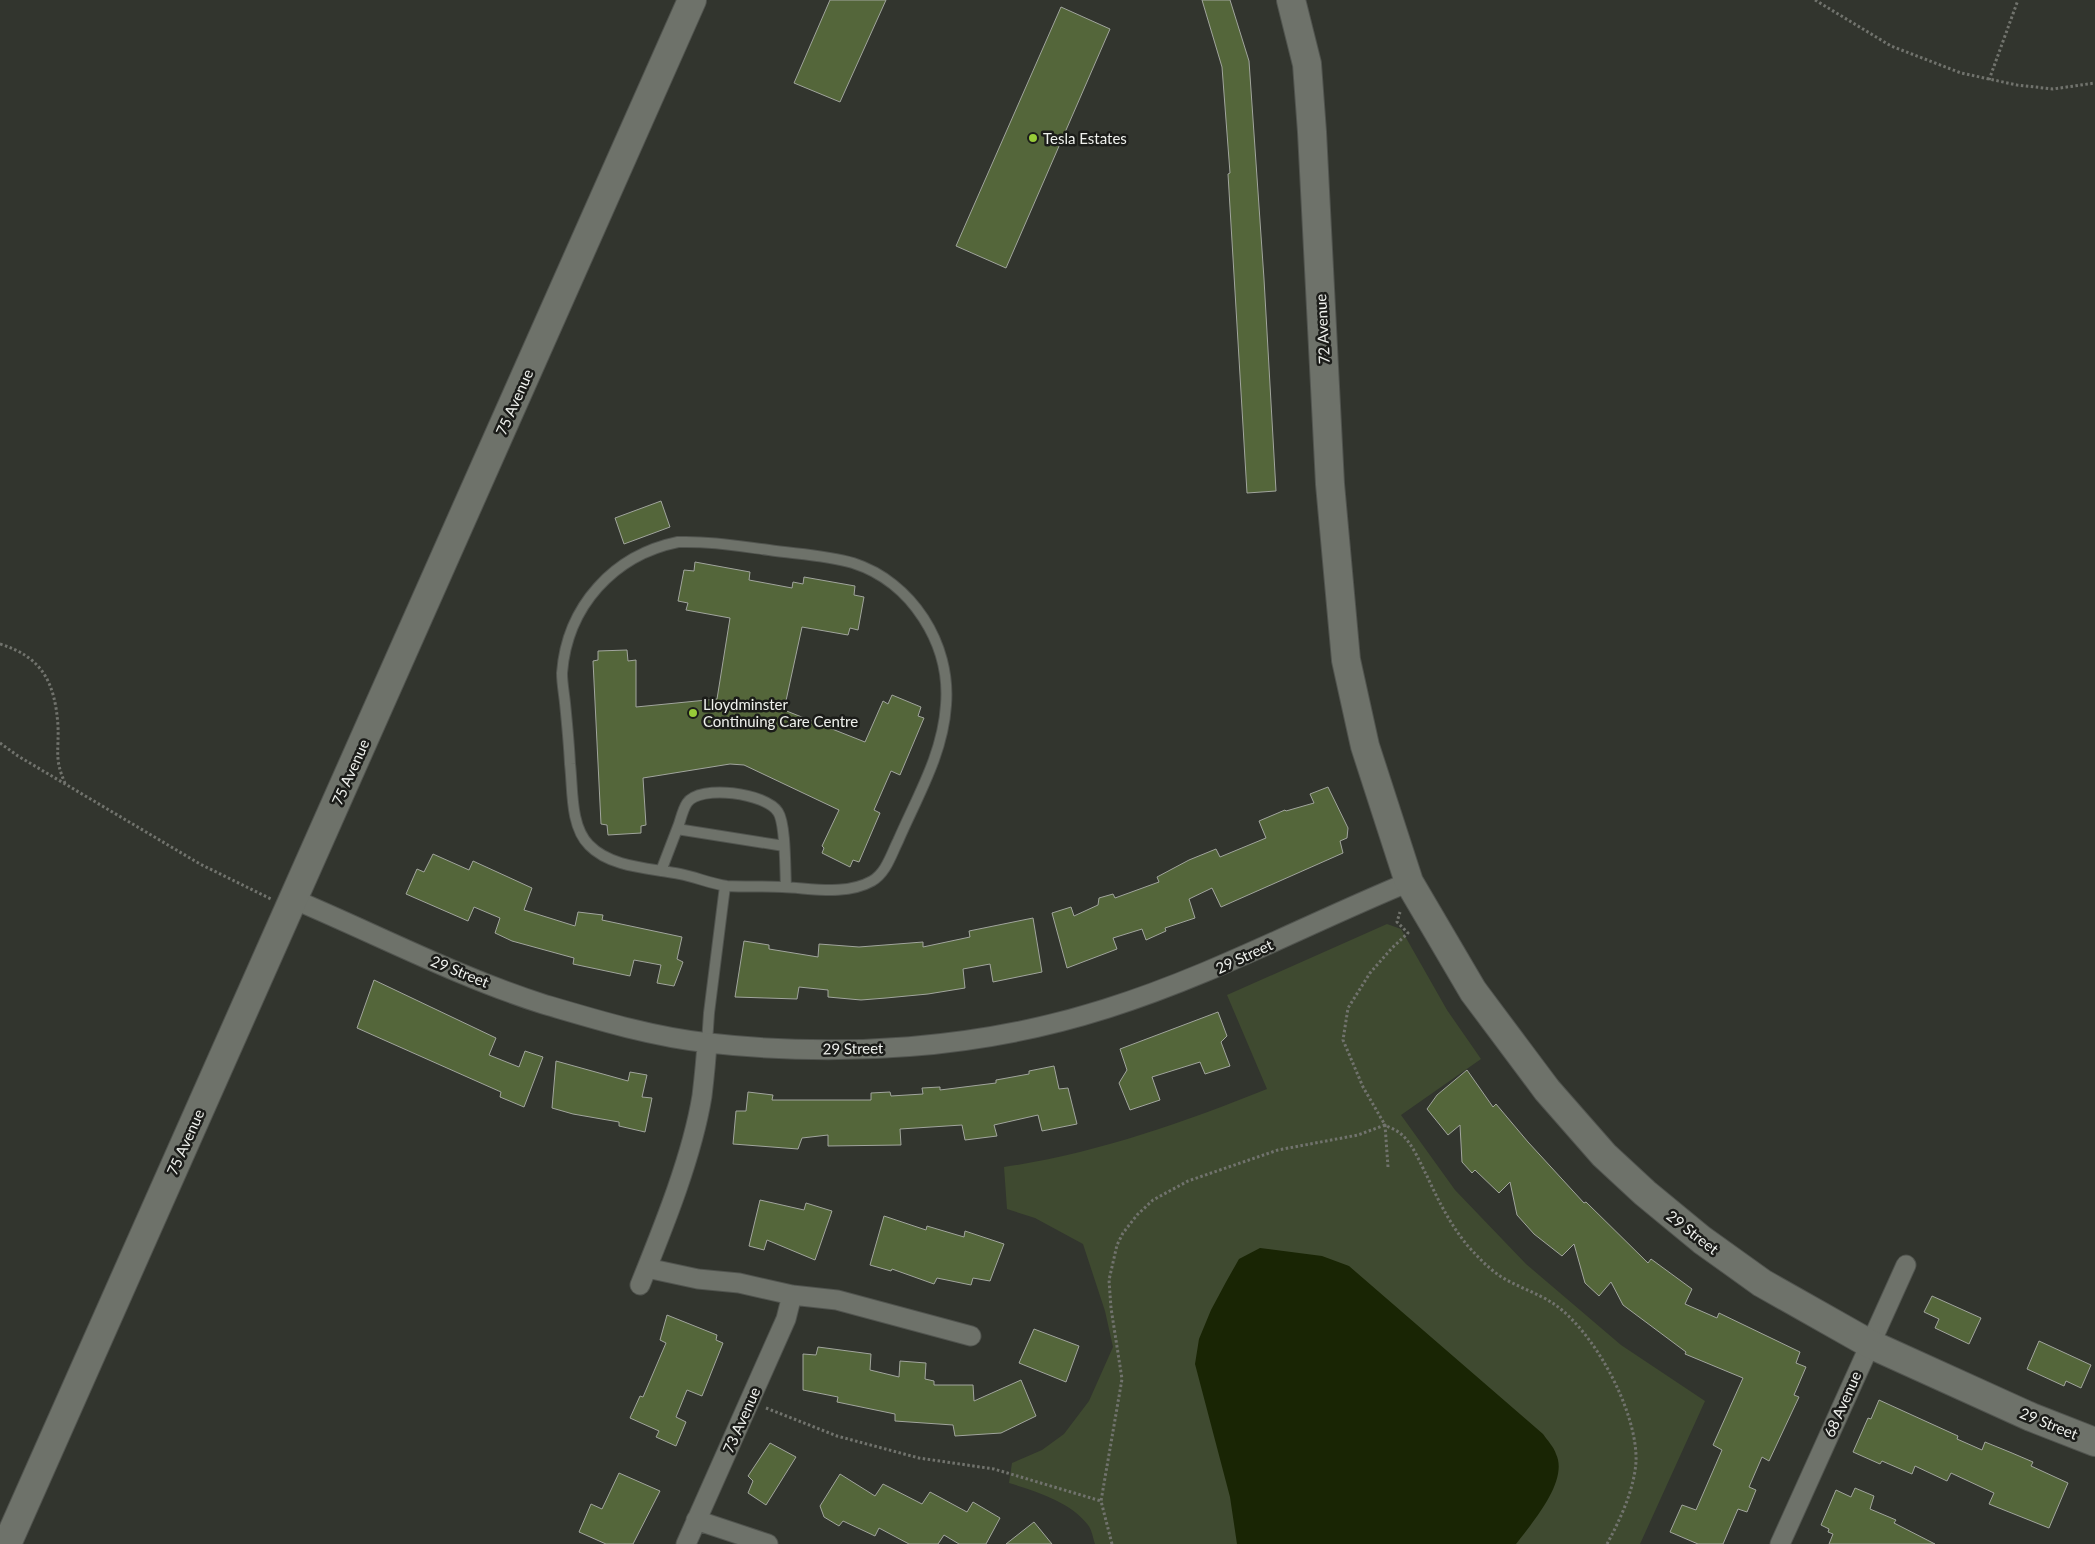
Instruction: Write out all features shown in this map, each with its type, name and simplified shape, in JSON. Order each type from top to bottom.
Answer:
[{"type":"street","name":"75 Avenue","points":[[7,1544],[692,0]]},
{"type":"street","name":"72 Avenue","points":[[1291,0],[1307,64],[1330,484],[1346,660]]},
{"type":"street","name":"29 Street","points":[[1346,660],[1365,746],[1409,882],[1473,991],[1499,1028],[1547,1090],[1604,1155],[1644,1193],[1695,1234],[1762,1283],[1870,1344],[2031,1417],[2095,1442]]},
{"type":"street","name":"29 Street","points":[[292,903],[540,1003],[617,1025],[707,1043],[786,1049],[899,1048],[998,1036],[1104,1010],[1206,974],[1409,882]]},
{"type":"street","points":[[707,1043],[702,1098],[690,1144],[667,1214],[643,1277],[739,1283],[792,1296],[837,1300],[971,1336]]},
{"type":"street","name":"68 Avenue","points":[[1780,1544],[1906,1265]]},
{"type":"street","name":"73 Avenue","points":[[686,1544],[786,1319],[792,1296]]},
{"type":"street","points":[[696,1520],[768,1544]]},
{"type":"lane","points":[[678,542],[714,542],[834,558],[872,571],[892,585],[919,612],[936,640],[945,670],[946,706],[943,729],[932,767],[884,870],[875,880],[846,890],[725,886],[619,862],[599,853],[581,836],[575,811],[562,674],[570,634],[576,620],[587,600],[613,572],[647,550],[678,542]]},
{"type":"lane","points":[[661,871],[687,802],[699,795],[712,792],[738,795],[767,802],[779,812],[784,846],[786,887]]},
{"type":"lane","points":[[677,829],[784,846]]},
{"type":"lane","points":[[707,1043],[725,886]]},
{"type":"path","points":[[1815,0],[1891,46],[1961,73],[1989,80],[2053,89],[2095,83]]},
{"type":"path","points":[[1989,80],[2018,0]]},
{"type":"path","points":[[0,644],[21,650],[43,670],[52,694],[58,726],[56,757],[65,783]]},
{"type":"path","points":[[0,743],[200,864],[292,903]]},
{"type":"path","points":[[1388,1168],[1384,1125],[1363,1087],[1343,1040],[1348,1008],[1370,973],[1408,933],[1397,922],[1401,914]]},
{"type":"path","points":[[1112,1544],[1101,1501],[1122,1379],[1111,1308],[1110,1280],[1117,1245],[1137,1215],[1153,1200],[1188,1181],[1278,1150],[1358,1135],[1384,1125],[1402,1134],[1417,1156],[1444,1211],[1457,1232],[1477,1256],[1499,1275],[1555,1305],[1585,1335],[1607,1368],[1622,1399],[1632,1430],[1636,1462],[1628,1495],[1607,1544]]},
{"type":"path","points":[[764,1407],[837,1436],[918,1458],[994,1469],[1101,1501]]},
{"type":"shaded area","points":[[1387,924],[1401,929],[1447,1010],[1481,1059],[1401,1115],[1455,1190],[1526,1264],[1621,1345],[1705,1401],[1640,1544],[1095,1544],[1089,1527],[1072,1510],[1052,1498],[1009,1483],[1012,1463],[1042,1450],[1064,1434],[1089,1401],[1113,1347],[1105,1311],[1083,1244],[1035,1218],[1007,1209],[1004,1167],[1104,1146],[1203,1114],[1267,1089],[1227,995]]},
{"type":"shaded area","points":[[1260,1248],[1322,1256],[1349,1266],[1543,1434],[1556,1454],[1559,1465],[1557,1476],[1547,1501],[1516,1544],[1237,1544],[1230,1497],[1195,1364],[1199,1339],[1211,1310],[1226,1282],[1239,1259]]},
{"type":"building","points":[[830,0],[886,0],[840,102],[794,83]]},
{"type":"building","points":[[1202,0],[1230,0],[1249,61],[1276,491],[1247,493],[1228,174],[1230,173],[1222,67]]},
{"type":"building","name":"Tesla Estates","points":[[1061,7],[1110,29],[1006,268],[956,246]]},
{"type":"building","points":[[661,501],[670,527],[624,544],[615,518]]},
{"type":"building","name":"Lloydminster Continuing Care Centre","points":[[695,562],[750,572],[749,580],[792,588],[793,582],[803,584],[804,577],[855,586],[854,595],[864,597],[858,630],[850,628],[848,635],[802,627],[784,710],[865,742],[883,701],[888,704],[892,695],[921,707],[918,716],[924,718],[900,775],[891,771],[874,810],[880,813],[859,862],[853,860],[850,867],[822,853],[824,848],[822,846],[839,810],[744,765],[730,764],[643,778],[646,825],[641,826],[641,833],[608,835],[607,825],[601,824],[593,661],[598,660],[598,651],[627,650],[628,661],[636,660],[636,707],[717,699],[730,618],[686,610],[688,603],[678,601],[684,570],[694,571]]},
{"type":"building","points":[[1328,787],[1348,828],[1347,838],[1340,841],[1343,853],[1221,907],[1212,888],[1189,899],[1195,918],[1165,928],[1166,931],[1146,940],[1142,929],[1113,938],[1117,949],[1067,968],[1052,913],[1071,907],[1074,916],[1098,905],[1099,898],[1113,894],[1115,898],[1159,882],[1157,877],[1189,860],[1216,849],[1220,857],[1266,838],[1259,821],[1285,810],[1314,803],[1310,794]]},
{"type":"building","points":[[433,854],[469,870],[473,861],[532,888],[524,910],[575,926],[578,912],[603,915],[602,920],[682,937],[677,959],[683,962],[674,986],[657,983],[661,965],[634,960],[630,976],[573,964],[574,958],[512,941],[495,933],[500,918],[474,907],[468,921],[406,894],[417,869],[424,872]]},
{"type":"building","points":[[1033,918],[1042,972],[993,982],[990,964],[963,969],[965,988],[886,998],[861,1000],[828,997],[828,990],[799,987],[797,999],[735,997],[744,941],[769,945],[769,949],[818,957],[819,944],[859,947],[923,942],[923,947],[970,937],[969,931]]},
{"type":"building","points":[[374,980],[496,1038],[489,1055],[519,1067],[525,1051],[543,1057],[524,1107],[500,1097],[501,1092],[357,1028]]},
{"type":"building","points":[[1218,1012],[1227,1036],[1221,1042],[1230,1066],[1205,1074],[1200,1062],[1152,1077],[1160,1100],[1130,1110],[1119,1083],[1127,1070],[1120,1049]]},
{"type":"building","points":[[556,1061],[628,1081],[630,1072],[647,1075],[642,1097],[652,1098],[645,1132],[619,1126],[619,1122],[573,1114],[552,1108]]},
{"type":"building","points":[[1054,1066],[1059,1089],[1068,1088],[1077,1124],[1042,1131],[1038,1115],[994,1125],[997,1136],[965,1140],[962,1125],[900,1129],[901,1145],[828,1146],[828,1135],[802,1138],[798,1149],[733,1144],[736,1111],[746,1111],[748,1092],[773,1095],[772,1100],[871,1100],[871,1093],[890,1092],[891,1096],[923,1094],[922,1088],[940,1087],[940,1090],[996,1083],[996,1080],[1029,1074],[1029,1071]]},
{"type":"building","points":[[1467,1070],[1493,1107],[1496,1104],[1584,1203],[1586,1202],[1648,1263],[1651,1259],[1692,1289],[1685,1304],[1717,1318],[1719,1313],[1800,1352],[1796,1363],[1806,1367],[1794,1395],[1799,1397],[1769,1461],[1762,1457],[1749,1487],[1756,1490],[1747,1512],[1738,1509],[1723,1544],[1698,1544],[1670,1532],[1682,1505],[1696,1510],[1722,1450],[1713,1445],[1743,1378],[1685,1354],[1686,1352],[1623,1305],[1611,1282],[1599,1296],[1585,1283],[1574,1244],[1562,1256],[1534,1234],[1517,1215],[1510,1182],[1499,1193],[1475,1170],[1472,1173],[1462,1162],[1460,1125],[1448,1135],[1427,1109],[1437,1095]]},
{"type":"building","points":[[760,1200],[804,1210],[806,1203],[832,1211],[815,1260],[767,1240],[764,1250],[749,1246]]},
{"type":"building","points":[[884,1216],[926,1230],[927,1226],[964,1237],[965,1231],[1004,1244],[990,1281],[973,1278],[971,1285],[937,1278],[934,1284],[892,1269],[891,1271],[870,1265]]},
{"type":"building","points":[[1932,1296],[1981,1318],[1969,1344],[1935,1328],[1939,1319],[1924,1312]]},
{"type":"building","points":[[667,1315],[717,1335],[716,1340],[723,1343],[702,1396],[687,1390],[676,1417],[686,1422],[676,1446],[656,1437],[659,1431],[630,1418],[640,1396],[643,1397],[666,1343],[660,1340]]},
{"type":"building","points":[[1034,1329],[1079,1346],[1066,1382],[1019,1363]]},
{"type":"building","points":[[2039,1341],[2091,1365],[2081,1388],[2066,1381],[2064,1386],[2027,1369]]},
{"type":"building","points":[[818,1347],[871,1354],[870,1370],[899,1377],[900,1361],[926,1363],[925,1379],[934,1381],[934,1385],[973,1385],[974,1401],[1021,1380],[1036,1416],[1001,1433],[955,1436],[953,1425],[895,1421],[895,1414],[837,1402],[838,1397],[803,1390],[803,1354],[816,1355]]},
{"type":"building","points":[[1879,1400],[1958,1436],[1957,1439],[1982,1450],[1985,1442],[2033,1462],[2031,1466],[2068,1483],[2049,1528],[1989,1504],[1994,1493],[1951,1473],[1947,1481],[1915,1466],[1912,1474],[1882,1461],[1880,1464],[1853,1452],[1868,1418],[1871,1419]]},
{"type":"building","points":[[770,1443],[796,1457],[766,1505],[748,1493],[753,1481],[748,1476]]},
{"type":"building","points":[[619,1473],[660,1491],[633,1544],[606,1544],[579,1532],[591,1504],[602,1509]]},
{"type":"building","points":[[840,1474],[875,1496],[883,1484],[922,1504],[930,1492],[967,1512],[973,1502],[1000,1518],[986,1544],[959,1544],[944,1535],[938,1544],[909,1544],[879,1528],[875,1536],[843,1521],[839,1526],[824,1517],[820,1506]]},
{"type":"building","points":[[1855,1488],[1874,1496],[1870,1509],[1896,1520],[1894,1523],[1935,1544],[1829,1544],[1833,1534],[1828,1532],[1829,1529],[1821,1525],[1836,1490],[1851,1497]]},
{"type":"building","points":[[1034,1522],[1052,1544],[1006,1544]]},
{"type":"place","name":"Tesla Estates","points":[[1033,138]]},
{"type":"place","name":"Lloydminster Continuing Care Centre","points":[[693,713]]}]
